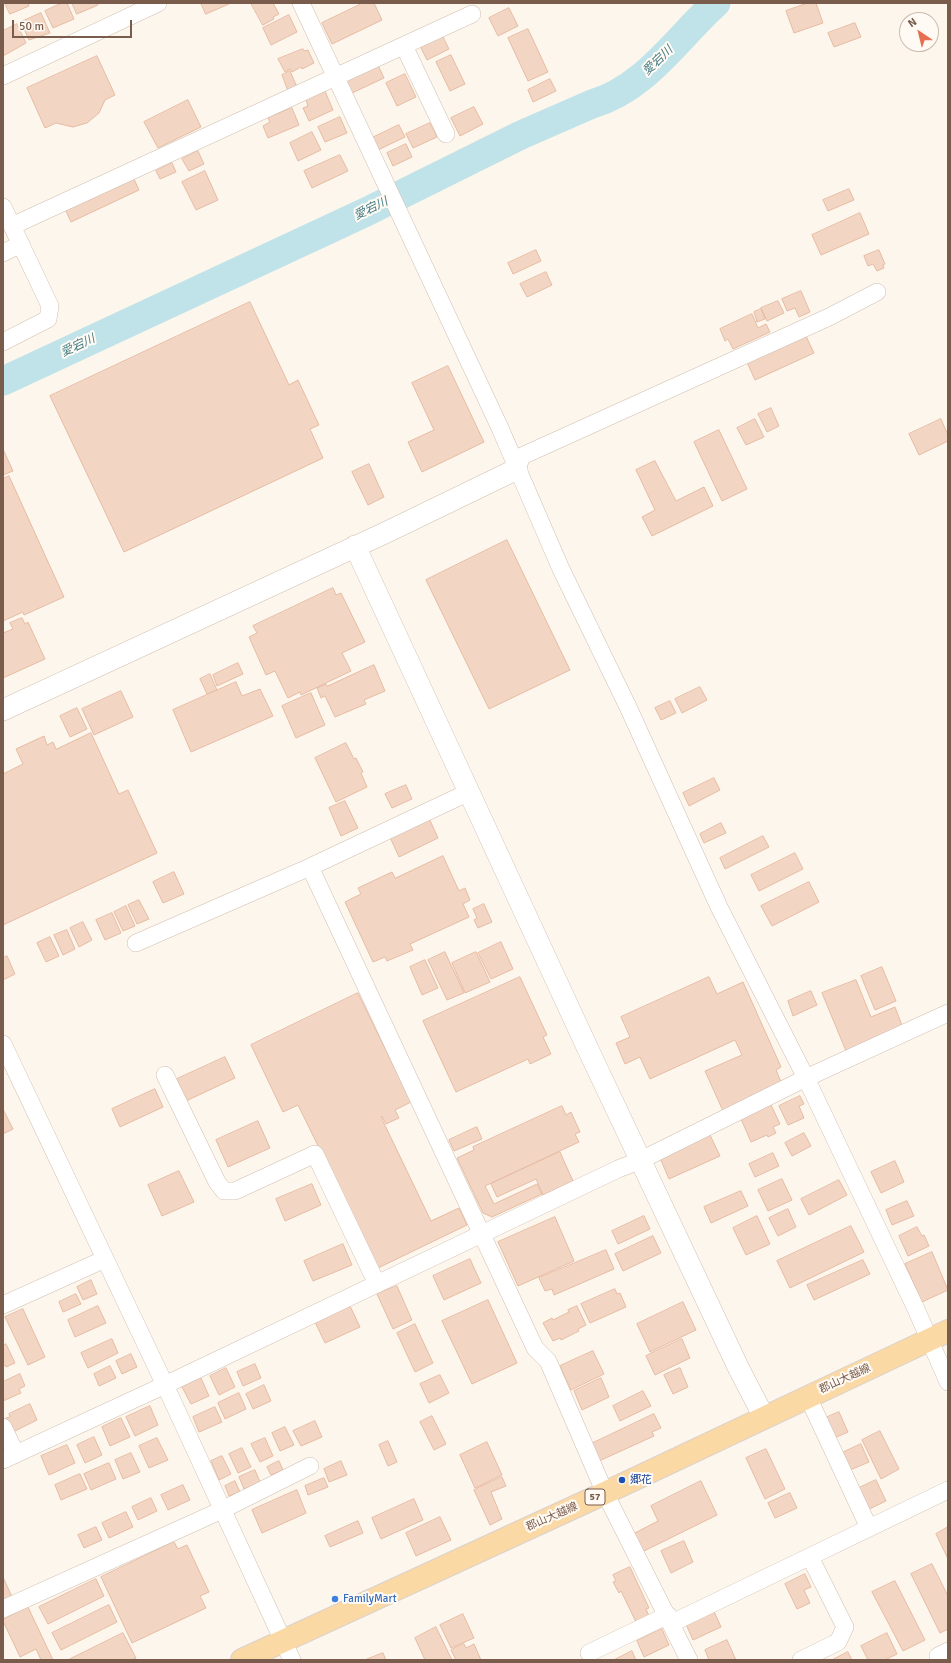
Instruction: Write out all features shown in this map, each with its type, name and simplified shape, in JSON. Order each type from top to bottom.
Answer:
[{"type":"main road","name":"郡山大越線","points":[[242,1660],[287,1650],[605,1493],[948,1331]]},
{"type":"street","points":[[3,76],[158,3]]},
{"type":"street","points":[[300,3],[500,428],[561,569],[629,709],[719,907],[806,1078],[916,1309],[928,1340],[948,1382]]},
{"type":"street","points":[[12,226],[472,14]]},
{"type":"street","points":[[404,46],[446,134]]},
{"type":"street","points":[[3,207],[49,301],[50,314],[48,319],[42,323],[3,342]]},
{"type":"street","points":[[3,253],[21,244]]},
{"type":"street","points":[[3,710],[517,469],[522,456],[829,317],[877,292]]},
{"type":"street","points":[[355,546],[739,1369],[764,1417]]},
{"type":"street","points":[[136,943],[310,867],[469,792]]},
{"type":"street","points":[[310,867],[482,1233],[534,1348],[548,1361],[605,1493],[670,1619],[689,1660]]},
{"type":"street","points":[[3,1428],[10,1457],[482,1233],[618,1169],[641,1160],[806,1078],[948,1013]]},
{"type":"street","points":[[3,1044],[287,1650]]},
{"type":"street","points":[[165,1075],[217,1182],[224,1191],[236,1191],[315,1154],[377,1284]]},
{"type":"street","points":[[3,1304],[105,1259]]},
{"type":"street","points":[[808,1397],[869,1528]]},
{"type":"street","points":[[3,1609],[222,1510],[310,1466]]},
{"type":"street","points":[[589,1653],[810,1557],[948,1490]]},
{"type":"street","points":[[801,1660],[838,1642],[845,1627],[810,1557]]},
{"type":"street","points":[[940,1660],[938,1656],[948,1651]]},
{"type":"building","points":[[5,3],[28,3],[29,6],[10,14]]},
{"type":"building","points":[[62,3],[67,3],[74,19],[53,28],[45,11]]},
{"type":"building","points":[[72,3],[98,3],[98,5],[77,14]]},
{"type":"building","points":[[201,3],[229,3],[229,4],[206,14]]},
{"type":"building","points":[[251,3],[273,3],[279,14],[273,17],[274,19],[263,25]]},
{"type":"building","points":[[363,3],[374,3],[382,20],[332,44],[322,23]]},
{"type":"building","points":[[808,3],[816,3],[823,23],[794,33],[786,11]]},
{"type":"building","points":[[509,8],[518,26],[498,36],[489,18]]},
{"type":"building","points":[[41,13],[50,33],[29,40],[21,22]]},
{"type":"building","points":[[289,15],[297,32],[271,45],[263,28]]},
{"type":"building","points":[[855,23],[861,37],[834,47],[828,33]]},
{"type":"building","points":[[17,24],[26,43],[3,56],[3,31]]},
{"type":"building","points":[[528,29],[548,72],[528,81],[508,38]]},
{"type":"building","points":[[441,33],[449,49],[427,60],[419,44]]},
{"type":"building","points":[[303,49],[304,51],[308,50],[314,63],[302,69],[301,67],[292,72],[290,69],[285,72],[278,59]]},
{"type":"building","points":[[451,55],[465,84],[450,91],[436,62]]},
{"type":"building","points":[[97,56],[115,95],[105,100],[99,113],[87,123],[73,127],[56,123],[45,128],[27,88]]},
{"type":"building","points":[[378,65],[384,78],[352,93],[346,80]]},
{"type":"building","points":[[290,71],[297,87],[288,91],[282,75]]},
{"type":"building","points":[[405,74],[416,97],[397,106],[386,83]]},
{"type":"building","points":[[550,79],[556,91],[533,102],[528,90]]},
{"type":"building","points":[[325,91],[333,110],[309,121],[303,108],[308,106],[306,100]]},
{"type":"building","points":[[188,100],[201,127],[158,148],[144,122]]},
{"type":"building","points":[[474,107],[483,124],[460,136],[451,118]]},
{"type":"building","points":[[292,108],[299,125],[268,138],[263,126],[270,122],[268,118]]},
{"type":"building","points":[[340,117],[347,133],[325,142],[318,127]]},
{"type":"building","points":[[430,123],[437,137],[413,148],[406,134]]},
{"type":"building","points":[[399,125],[405,137],[378,150],[372,138]]},
{"type":"building","points":[[312,132],[321,150],[298,161],[290,143]]},
{"type":"building","points":[[406,144],[412,157],[393,166],[387,153]]},
{"type":"building","points":[[198,151],[204,164],[189,171],[182,159]]},
{"type":"building","points":[[340,155],[348,171],[312,188],[304,171]]},
{"type":"building","points":[[172,163],[176,172],[160,179],[156,171]]},
{"type":"building","points":[[205,171],[218,200],[196,210],[182,182]]},
{"type":"building","points":[[134,179],[139,190],[71,222],[66,211]]},
{"type":"building","points":[[849,189],[854,200],[828,211],[823,200]]},
{"type":"building","points":[[860,213],[869,234],[821,255],[812,235]]},
{"type":"building","points":[[536,250],[541,261],[513,274],[508,263]]},
{"type":"building","points":[[879,250],[885,264],[883,265],[884,268],[877,271],[873,264],[868,266],[864,256]]},
{"type":"building","points":[[546,272],[552,285],[527,297],[520,284]]},
{"type":"building","points":[[801,291],[810,312],[799,317],[795,308],[787,311],[782,299]]},
{"type":"building","points":[[778,301],[784,313],[767,321],[761,308]]},
{"type":"building","points":[[250,302],[289,385],[298,380],[319,425],[310,429],[323,458],[124,552],[50,396]]},
{"type":"building","points":[[761,309],[765,319],[757,322],[754,312]]},
{"type":"building","points":[[752,314],[758,328],[766,324],[770,332],[733,349],[728,339],[725,341],[720,329]]},
{"type":"building","points":[[805,334],[814,353],[755,380],[746,360]]},
{"type":"building","points":[[448,366],[484,442],[422,472],[408,442],[434,430],[412,383]]},
{"type":"building","points":[[771,408],[779,426],[767,432],[758,414]]},
{"type":"building","points":[[755,419],[764,437],[746,445],[737,428]]},
{"type":"building","points":[[941,419],[948,435],[948,441],[919,455],[909,434]]},
{"type":"building","points":[[719,430],[747,489],[722,501],[694,442]]},
{"type":"building","points":[[3,449],[13,471],[3,475]]},
{"type":"building","points":[[655,461],[676,501],[704,487],[713,506],[652,536],[642,517],[655,510],[636,470]]},
{"type":"building","points":[[369,464],[384,497],[368,505],[352,472]]},
{"type":"building","points":[[9,476],[64,597],[24,615],[23,612],[3,621],[3,479]]},
{"type":"building","points":[[507,540],[570,670],[489,709],[426,580]]},
{"type":"building","points":[[333,588],[336,595],[341,593],[365,642],[342,653],[351,671],[301,695],[300,692],[288,698],[275,671],[266,675],[249,637],[257,633],[253,626]]},
{"type":"building","points":[[22,618],[25,624],[28,622],[45,659],[3,678],[3,633],[13,629],[10,623]]},
{"type":"building","points":[[238,663],[243,674],[217,686],[213,675]]},
{"type":"building","points":[[374,665],[385,691],[364,700],[366,704],[335,717],[325,696],[321,698],[317,688],[326,684],[327,686]]},
{"type":"building","points":[[210,674],[217,690],[207,694],[200,679]]},
{"type":"building","points":[[236,682],[242,696],[260,689],[273,716],[191,752],[173,710]]},
{"type":"building","points":[[700,687],[707,700],[682,713],[675,699]]},
{"type":"building","points":[[121,691],[133,717],[94,735],[82,709]]},
{"type":"building","points":[[311,693],[325,725],[296,738],[282,706]]},
{"type":"building","points":[[670,701],[676,713],[661,720],[655,708]]},
{"type":"building","points":[[77,708],[87,729],[70,737],[60,716]]},
{"type":"building","points":[[91,733],[119,794],[128,790],[157,853],[3,925],[3,774],[23,764],[16,749],[44,736],[47,745],[53,742],[56,749]]},
{"type":"building","points":[[346,743],[363,772],[361,773],[367,787],[336,802],[315,758]]},
{"type":"building","points":[[714,778],[720,790],[689,806],[683,793]]},
{"type":"building","points":[[406,785],[412,799],[392,808],[385,794]]},
{"type":"building","points":[[345,801],[358,828],[341,836],[329,808]]},
{"type":"building","points":[[428,816],[438,838],[399,857],[389,835]]},
{"type":"building","points":[[721,823],[726,833],[704,843],[700,834]]},
{"type":"building","points":[[763,836],[769,847],[725,869],[720,858]]},
{"type":"building","points":[[795,853],[803,869],[759,891],[751,875]]},
{"type":"building","points":[[443,856],[459,891],[465,888],[470,900],[463,904],[469,917],[410,944],[413,950],[387,961],[385,957],[373,962],[345,902],[361,894],[358,888],[392,872],[395,878]]},
{"type":"building","points":[[174,872],[184,894],[163,903],[153,882]]},
{"type":"building","points":[[809,882],[819,902],[772,926],[761,906]]},
{"type":"building","points":[[139,900],[149,919],[137,924],[128,905]]},
{"type":"building","points":[[484,904],[492,922],[478,928],[474,920],[477,918],[473,909]]},
{"type":"building","points":[[126,906],[135,926],[123,931],[114,912]]},
{"type":"building","points":[[112,913],[121,933],[105,940],[96,920]]},
{"type":"building","points":[[83,922],[92,940],[79,947],[70,928]]},
{"type":"building","points":[[67,930],[75,949],[63,955],[54,935]]},
{"type":"building","points":[[50,937],[59,956],[46,962],[37,943]]},
{"type":"building","points":[[501,942],[513,969],[491,979],[478,953]]},
{"type":"building","points":[[445,952],[464,993],[447,1000],[428,960]]},
{"type":"building","points":[[476,952],[490,982],[465,993],[452,963]]},
{"type":"building","points":[[7,956],[15,974],[3,980],[3,958]]},
{"type":"building","points":[[425,960],[438,988],[422,995],[410,967]]},
{"type":"building","points":[[882,967],[896,1001],[875,1010],[861,976]]},
{"type":"building","points":[[520,977],[547,1035],[543,1037],[551,1054],[530,1064],[528,1059],[456,1092],[423,1021]]},
{"type":"building","points":[[709,977],[717,994],[743,982],[781,1067],[776,1070],[782,1084],[723,1111],[705,1071],[742,1055],[735,1040],[650,1079],[640,1057],[625,1064],[616,1043],[630,1037],[621,1017]]},
{"type":"building","points":[[856,980],[871,1017],[895,1007],[903,1028],[846,1051],[822,993]]},
{"type":"building","points":[[811,991],[817,1005],[793,1016],[788,1001]]},
{"type":"building","points":[[358,993],[411,1102],[395,1110],[399,1118],[386,1124],[382,1116],[381,1117],[431,1221],[459,1208],[467,1225],[378,1268],[298,1105],[283,1112],[251,1045]]},
{"type":"building","points":[[225,1057],[235,1078],[186,1101],[177,1079]]},
{"type":"building","points":[[155,1089],[163,1107],[120,1127],[112,1109]]},
{"type":"building","points":[[800,1096],[804,1104],[799,1106],[804,1118],[788,1125],[779,1106]]},
{"type":"building","points":[[771,1105],[780,1124],[773,1127],[776,1133],[751,1142],[741,1119]]},
{"type":"building","points":[[562,1106],[566,1115],[571,1112],[580,1132],[575,1134],[579,1142],[485,1186],[494,1204],[537,1184],[542,1194],[492,1217],[483,1213],[457,1158],[474,1150],[473,1147]]},
{"type":"building","points":[[3,1109],[13,1129],[3,1134]]},
{"type":"building","points":[[258,1121],[270,1148],[228,1167],[216,1140]]},
{"type":"building","points":[[477,1127],[482,1139],[454,1151],[449,1140]]},
{"type":"building","points":[[804,1133],[811,1146],[792,1156],[785,1143]]},
{"type":"building","points":[[710,1135],[720,1156],[669,1179],[660,1158]]},
{"type":"building","points":[[560,1152],[573,1181],[543,1195],[536,1179],[497,1197],[491,1184]]},
{"type":"building","points":[[773,1153],[779,1166],[755,1177],[749,1164]]},
{"type":"building","points":[[895,1161],[904,1182],[881,1193],[871,1172]]},
{"type":"building","points":[[179,1171],[194,1202],[162,1216],[148,1185]]},
{"type":"building","points":[[782,1179],[792,1200],[768,1211],[758,1190]]},
{"type":"building","points":[[839,1180],[847,1195],[809,1215],[801,1199]]},
{"type":"building","points":[[312,1184],[321,1205],[285,1221],[276,1199]]},
{"type":"building","points":[[741,1191],[748,1206],[711,1223],[704,1207]]},
{"type":"building","points":[[907,1201],[914,1216],[892,1225],[886,1210]]},
{"type":"building","points":[[788,1209],[796,1227],[778,1236],[769,1218]]},
{"type":"building","points":[[644,1216],[650,1229],[618,1244],[612,1231]]},
{"type":"building","points":[[757,1216],[770,1244],[746,1255],[733,1228]]},
{"type":"building","points":[[555,1217],[574,1261],[518,1286],[498,1242]]},
{"type":"building","points":[[851,1226],[864,1252],[790,1288],[777,1261]]},
{"type":"building","points":[[917,1227],[922,1236],[924,1235],[929,1246],[908,1256],[899,1236]]},
{"type":"building","points":[[653,1236],[661,1253],[623,1271],[615,1254]]},
{"type":"building","points":[[343,1244],[352,1265],[313,1281],[304,1261]]},
{"type":"building","points":[[606,1250],[614,1269],[554,1295],[552,1289],[545,1291],[539,1278]]},
{"type":"building","points":[[932,1252],[948,1290],[922,1302],[905,1264]]},
{"type":"building","points":[[470,1259],[481,1283],[444,1300],[433,1276]]},
{"type":"building","points":[[863,1260],[870,1274],[814,1300],[807,1285]]},
{"type":"building","points":[[91,1280],[97,1294],[83,1300],[77,1287]]},
{"type":"building","points":[[397,1286],[412,1320],[393,1329],[377,1294]]},
{"type":"building","points":[[615,1289],[617,1294],[620,1293],[626,1307],[590,1323],[581,1304]]},
{"type":"building","points":[[76,1294],[81,1304],[63,1312],[59,1302]]},
{"type":"building","points":[[488,1300],[517,1363],[472,1384],[442,1321]]},
{"type":"building","points":[[683,1302],[696,1330],[650,1352],[637,1324]]},
{"type":"building","points":[[98,1306],[106,1323],[75,1337],[68,1320]]},
{"type":"building","points":[[350,1306],[360,1327],[325,1343],[315,1322]]},
{"type":"building","points":[[577,1306],[586,1325],[578,1329],[579,1331],[561,1340],[560,1338],[553,1341],[543,1323],[569,1312],[568,1310]]},
{"type":"building","points":[[23,1309],[45,1357],[28,1365],[5,1317]]},
{"type":"building","points":[[415,1324],[433,1363],[415,1372],[397,1333]]},
{"type":"building","points":[[112,1339],[118,1353],[88,1368],[81,1353]]},
{"type":"building","points":[[682,1339],[690,1358],[655,1375],[646,1356]]},
{"type":"building","points":[[6,1344],[15,1363],[6,1367],[5,1365],[3,1366],[3,1346]]},
{"type":"building","points":[[593,1351],[604,1374],[571,1390],[560,1366]]},
{"type":"building","points":[[131,1354],[137,1367],[122,1374],[116,1361]]},
{"type":"building","points":[[255,1364],[261,1378],[243,1386],[237,1372]]},
{"type":"building","points":[[110,1366],[116,1378],[99,1386],[94,1374]]},
{"type":"building","points":[[226,1368],[235,1387],[219,1395],[210,1376]]},
{"type":"building","points":[[680,1368],[688,1387],[673,1394],[664,1375]]},
{"type":"building","points":[[20,1374],[25,1386],[19,1389],[21,1393],[3,1401],[3,1382]]},
{"type":"building","points":[[440,1375],[449,1393],[429,1403],[420,1384]]},
{"type":"building","points":[[201,1378],[209,1396],[191,1404],[182,1387]]},
{"type":"building","points":[[601,1378],[609,1397],[582,1410],[574,1391]]},
{"type":"building","points":[[264,1385],[271,1401],[253,1409],[246,1394]]},
{"type":"building","points":[[643,1391],[651,1406],[620,1421],[613,1406]]},
{"type":"building","points":[[239,1393],[246,1409],[225,1419],[218,1403]]},
{"type":"building","points":[[30,1404],[37,1420],[13,1432],[6,1418],[10,1417],[9,1414]]},
{"type":"building","points":[[150,1406],[158,1425],[135,1436],[126,1417]]},
{"type":"building","points":[[215,1407],[222,1422],[199,1432],[193,1417]]},
{"type":"building","points":[[839,1412],[848,1432],[832,1439],[823,1419]]},
{"type":"building","points":[[654,1414],[661,1428],[652,1432],[654,1436],[599,1461],[591,1444]]},
{"type":"building","points":[[432,1416],[446,1444],[434,1450],[420,1422]]},
{"type":"building","points":[[121,1418],[130,1437],[110,1446],[102,1427]]},
{"type":"building","points":[[315,1421],[322,1437],[301,1446],[293,1431]]},
{"type":"building","points":[[285,1427],[294,1445],[280,1451],[272,1433]]},
{"type":"building","points":[[880,1431],[899,1469],[881,1479],[862,1440]]},
{"type":"building","points":[[94,1437],[102,1455],[85,1463],[77,1445]]},
{"type":"building","points":[[157,1438],[168,1460],[149,1468],[139,1446]]},
{"type":"building","points":[[265,1438],[273,1456],[260,1462],[251,1444]]},
{"type":"building","points":[[388,1441],[397,1462],[388,1466],[379,1445]]},
{"type":"building","points":[[487,1442],[502,1475],[475,1488],[460,1455]]},
{"type":"building","points":[[861,1444],[869,1462],[850,1470],[842,1453]]},
{"type":"building","points":[[67,1445],[75,1463],[49,1475],[41,1456]]},
{"type":"building","points":[[242,1448],[251,1467],[238,1473],[229,1454]]},
{"type":"building","points":[[766,1449],[785,1489],[765,1499],[746,1458]]},
{"type":"building","points":[[131,1453],[140,1472],[123,1479],[115,1460]]},
{"type":"building","points":[[222,1456],[231,1474],[219,1480],[211,1461]]},
{"type":"building","points":[[279,1461],[283,1470],[271,1475],[267,1467]]},
{"type":"building","points":[[341,1461],[347,1475],[329,1482],[324,1469]]},
{"type":"building","points":[[109,1463],[116,1479],[91,1490],[84,1474]]},
{"type":"building","points":[[255,1470],[260,1482],[244,1489],[239,1477]]},
{"type":"building","points":[[80,1474],[87,1489],[61,1500],[55,1485]]},
{"type":"building","points":[[502,1477],[506,1486],[491,1492],[502,1519],[490,1525],[474,1490]]},
{"type":"building","points":[[324,1478],[328,1487],[308,1495],[305,1486]]},
{"type":"building","points":[[876,1480],[886,1501],[867,1510],[857,1489]]},
{"type":"building","points":[[235,1481],[240,1492],[229,1496],[225,1486]]},
{"type":"building","points":[[701,1481],[717,1515],[642,1552],[633,1534],[658,1521],[651,1506]]},
{"type":"building","points":[[183,1485],[190,1500],[168,1510],[161,1495]]},
{"type":"building","points":[[297,1490],[306,1513],[262,1533],[252,1510]]},
{"type":"building","points":[[790,1493],[797,1508],[775,1518],[768,1503]]},
{"type":"building","points":[[151,1498],[157,1511],[138,1520],[132,1507]]},
{"type":"building","points":[[414,1499],[423,1520],[381,1539],[372,1518]]},
{"type":"building","points":[[126,1512],[133,1527],[109,1538],[102,1523]]},
{"type":"building","points":[[440,1517],[451,1540],[416,1556],[406,1533]]},
{"type":"building","points":[[358,1521],[363,1533],[330,1547],[325,1536]]},
{"type":"building","points":[[96,1527],[102,1540],[84,1548],[78,1535]]},
{"type":"building","points":[[948,1527],[948,1559],[936,1534]]},
{"type":"building","points":[[684,1541],[693,1562],[671,1573],[661,1551]]},
{"type":"building","points":[[174,1542],[178,1549],[187,1545],[209,1592],[200,1596],[206,1608],[132,1643],[101,1577]]},
{"type":"building","points":[[932,1564],[948,1596],[948,1629],[940,1633],[911,1574]]},
{"type":"building","points":[[630,1567],[649,1608],[646,1609],[649,1616],[636,1622],[621,1591],[619,1593],[613,1582],[616,1581],[613,1575]]},
{"type":"building","points":[[805,1574],[811,1587],[804,1590],[810,1603],[797,1609],[785,1584]]},
{"type":"building","points":[[3,1577],[13,1599],[3,1604]]},
{"type":"building","points":[[96,1579],[104,1596],[48,1624],[39,1607]]},
{"type":"building","points":[[895,1581],[925,1640],[903,1651],[872,1592]]},
{"type":"building","points":[[109,1605],[117,1622],[61,1650],[52,1633]]},
{"type":"building","points":[[28,1607],[53,1660],[41,1660],[36,1649],[20,1657],[3,1621]]},
{"type":"building","points":[[713,1609],[721,1627],[693,1640],[685,1622]]},
{"type":"building","points":[[463,1614],[474,1638],[451,1648],[440,1625]]},
{"type":"building","points":[[436,1627],[452,1660],[425,1660],[415,1638]]},
{"type":"building","points":[[662,1629],[669,1645],[644,1657],[637,1641]]},
{"type":"building","points":[[123,1633],[136,1658],[131,1660],[68,1660]]},
{"type":"building","points":[[887,1633],[897,1654],[885,1660],[868,1660],[861,1646]]},
{"type":"building","points":[[727,1640],[736,1660],[709,1660],[705,1650]]},
{"type":"building","points":[[464,1644],[466,1648],[474,1644],[481,1660],[456,1660],[451,1650]]},
{"type":"building","points":[[632,1651],[636,1660],[614,1660]]},
{"type":"building","points":[[848,1652],[852,1660],[832,1660]]},
{"type":"building","points":[[383,1653],[386,1660],[365,1660]]},
{"type":"waterway","name":"愛宕川","points":[[3,381],[366,212],[521,135],[611,97],[644,75],[716,3]]},
{"type":"place","name":"郷花","points":[[622,1480]]},
{"type":"place","name":"FamilyMart","points":[[335,1599]]}]
